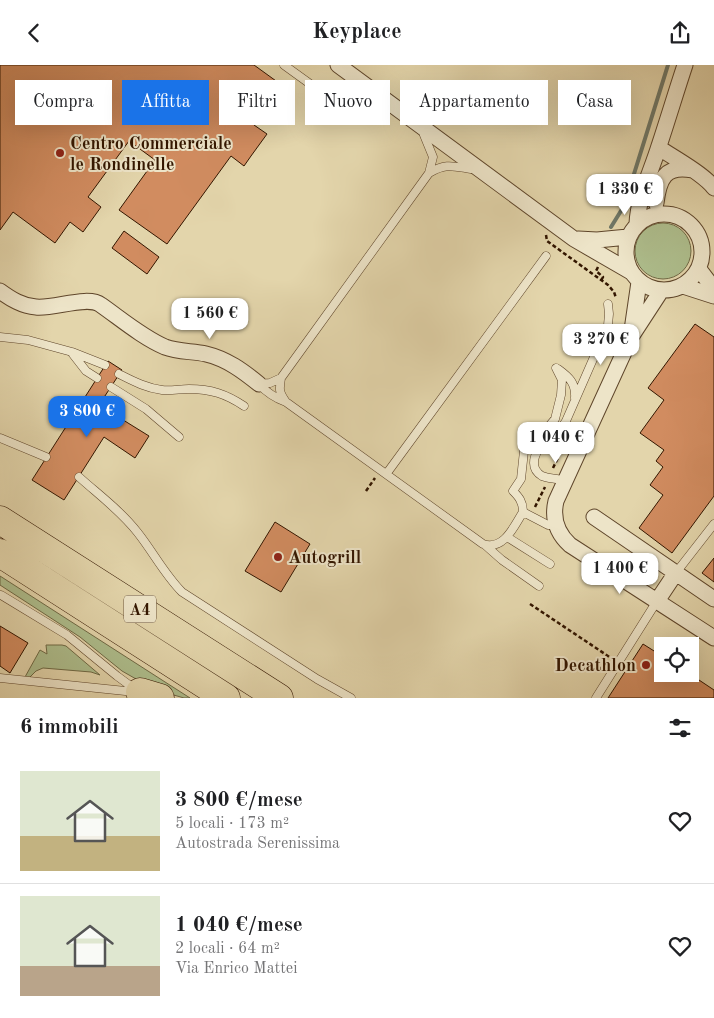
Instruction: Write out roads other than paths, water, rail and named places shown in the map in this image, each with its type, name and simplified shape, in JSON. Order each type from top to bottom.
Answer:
[{"type":"highway","name":"A4","points":[[0,520],[280,698]]},
{"type":"highway","name":"A4","points":[[0,553],[226,698]]},
{"type":"street","points":[[337,65],[375,98],[424,135],[471,169],[534,209]]},
{"type":"street","points":[[337,65],[574,239],[635,277],[649,288],[661,291],[672,290],[683,286],[693,279],[699,269],[703,256],[702,243],[696,231],[687,221],[659,208],[651,184],[652,168]]},
{"type":"street","points":[[638,224],[638,213],[643,193],[685,65]]},
{"type":"street","points":[[659,148],[694,171],[714,188]]},
{"type":"street","points":[[631,337],[635,277],[626,261],[628,237],[638,224],[653,215],[659,208],[658,188],[664,176],[674,169],[694,171]]},
{"type":"street","points":[[574,239],[596,240],[628,237]]},
{"type":"street","points":[[699,269],[714,289]]},
{"type":"street","points":[[683,286],[714,296]]},
{"type":"street","points":[[0,291],[16,301],[33,307],[52,307],[90,301],[98,302],[158,343],[176,350],[222,359],[239,368],[260,384]]},
{"type":"street","points":[[661,291],[631,337],[564,481],[554,507],[554,519],[562,537],[570,545],[714,638]]},
{"type":"street","points":[[594,517],[714,599]]},
{"type":"street","points":[[657,601],[675,574]]},
{"type":"lane","points":[[284,65],[305,80]]},
{"type":"lane","points":[[286,402],[279,390],[281,378],[429,173],[433,157],[424,135]]},
{"type":"lane","points":[[429,173],[439,167],[446,166],[471,169]]},
{"type":"lane","points":[[387,473],[546,256]]},
{"type":"lane","points":[[564,481],[545,477],[534,469],[536,451],[559,431],[566,421],[608,325],[608,304]]},
{"type":"lane","points":[[0,337],[28,340],[72,352],[105,365]]},
{"type":"lane","points":[[72,352],[86,371],[97,378]]},
{"type":"lane","points":[[483,543],[499,544],[507,537],[523,512],[522,501],[513,491],[521,479],[524,451],[528,443],[555,419],[561,395],[562,380],[556,368],[568,377],[576,390],[575,401]]},
{"type":"lane","points":[[119,374],[145,387],[154,389],[189,389],[220,392],[244,406]]},
{"type":"lane","points":[[281,378],[270,383],[260,384],[265,391],[275,398],[286,402],[387,473],[539,586]]},
{"type":"lane","points":[[111,387],[146,409],[179,437]]},
{"type":"lane","points":[[0,438],[46,457]]},
{"type":"lane","points":[[79,477],[123,515],[182,592],[317,679],[351,698]]},
{"type":"lane","points":[[523,512],[548,525],[556,525]]},
{"type":"lane","points":[[675,574],[714,524]]},
{"type":"lane","points":[[507,537],[550,564]]},
{"type":"lane","points":[[0,595],[67,635],[117,675],[150,695]]},
{"type":"lane","points":[[596,698],[657,601]]},
{"type":"lane","points":[[0,678],[150,695]]},
{"type":"waterway","points":[[611,227],[624,206],[668,65]]},
{"type":"place","name":"Centro Commerciale le Rondinelle","points":[[60,153]]},
{"type":"place","name":"Autogrill","points":[[278,557]]},
{"type":"place","name":"Decathlon","points":[[646,665]]}]
